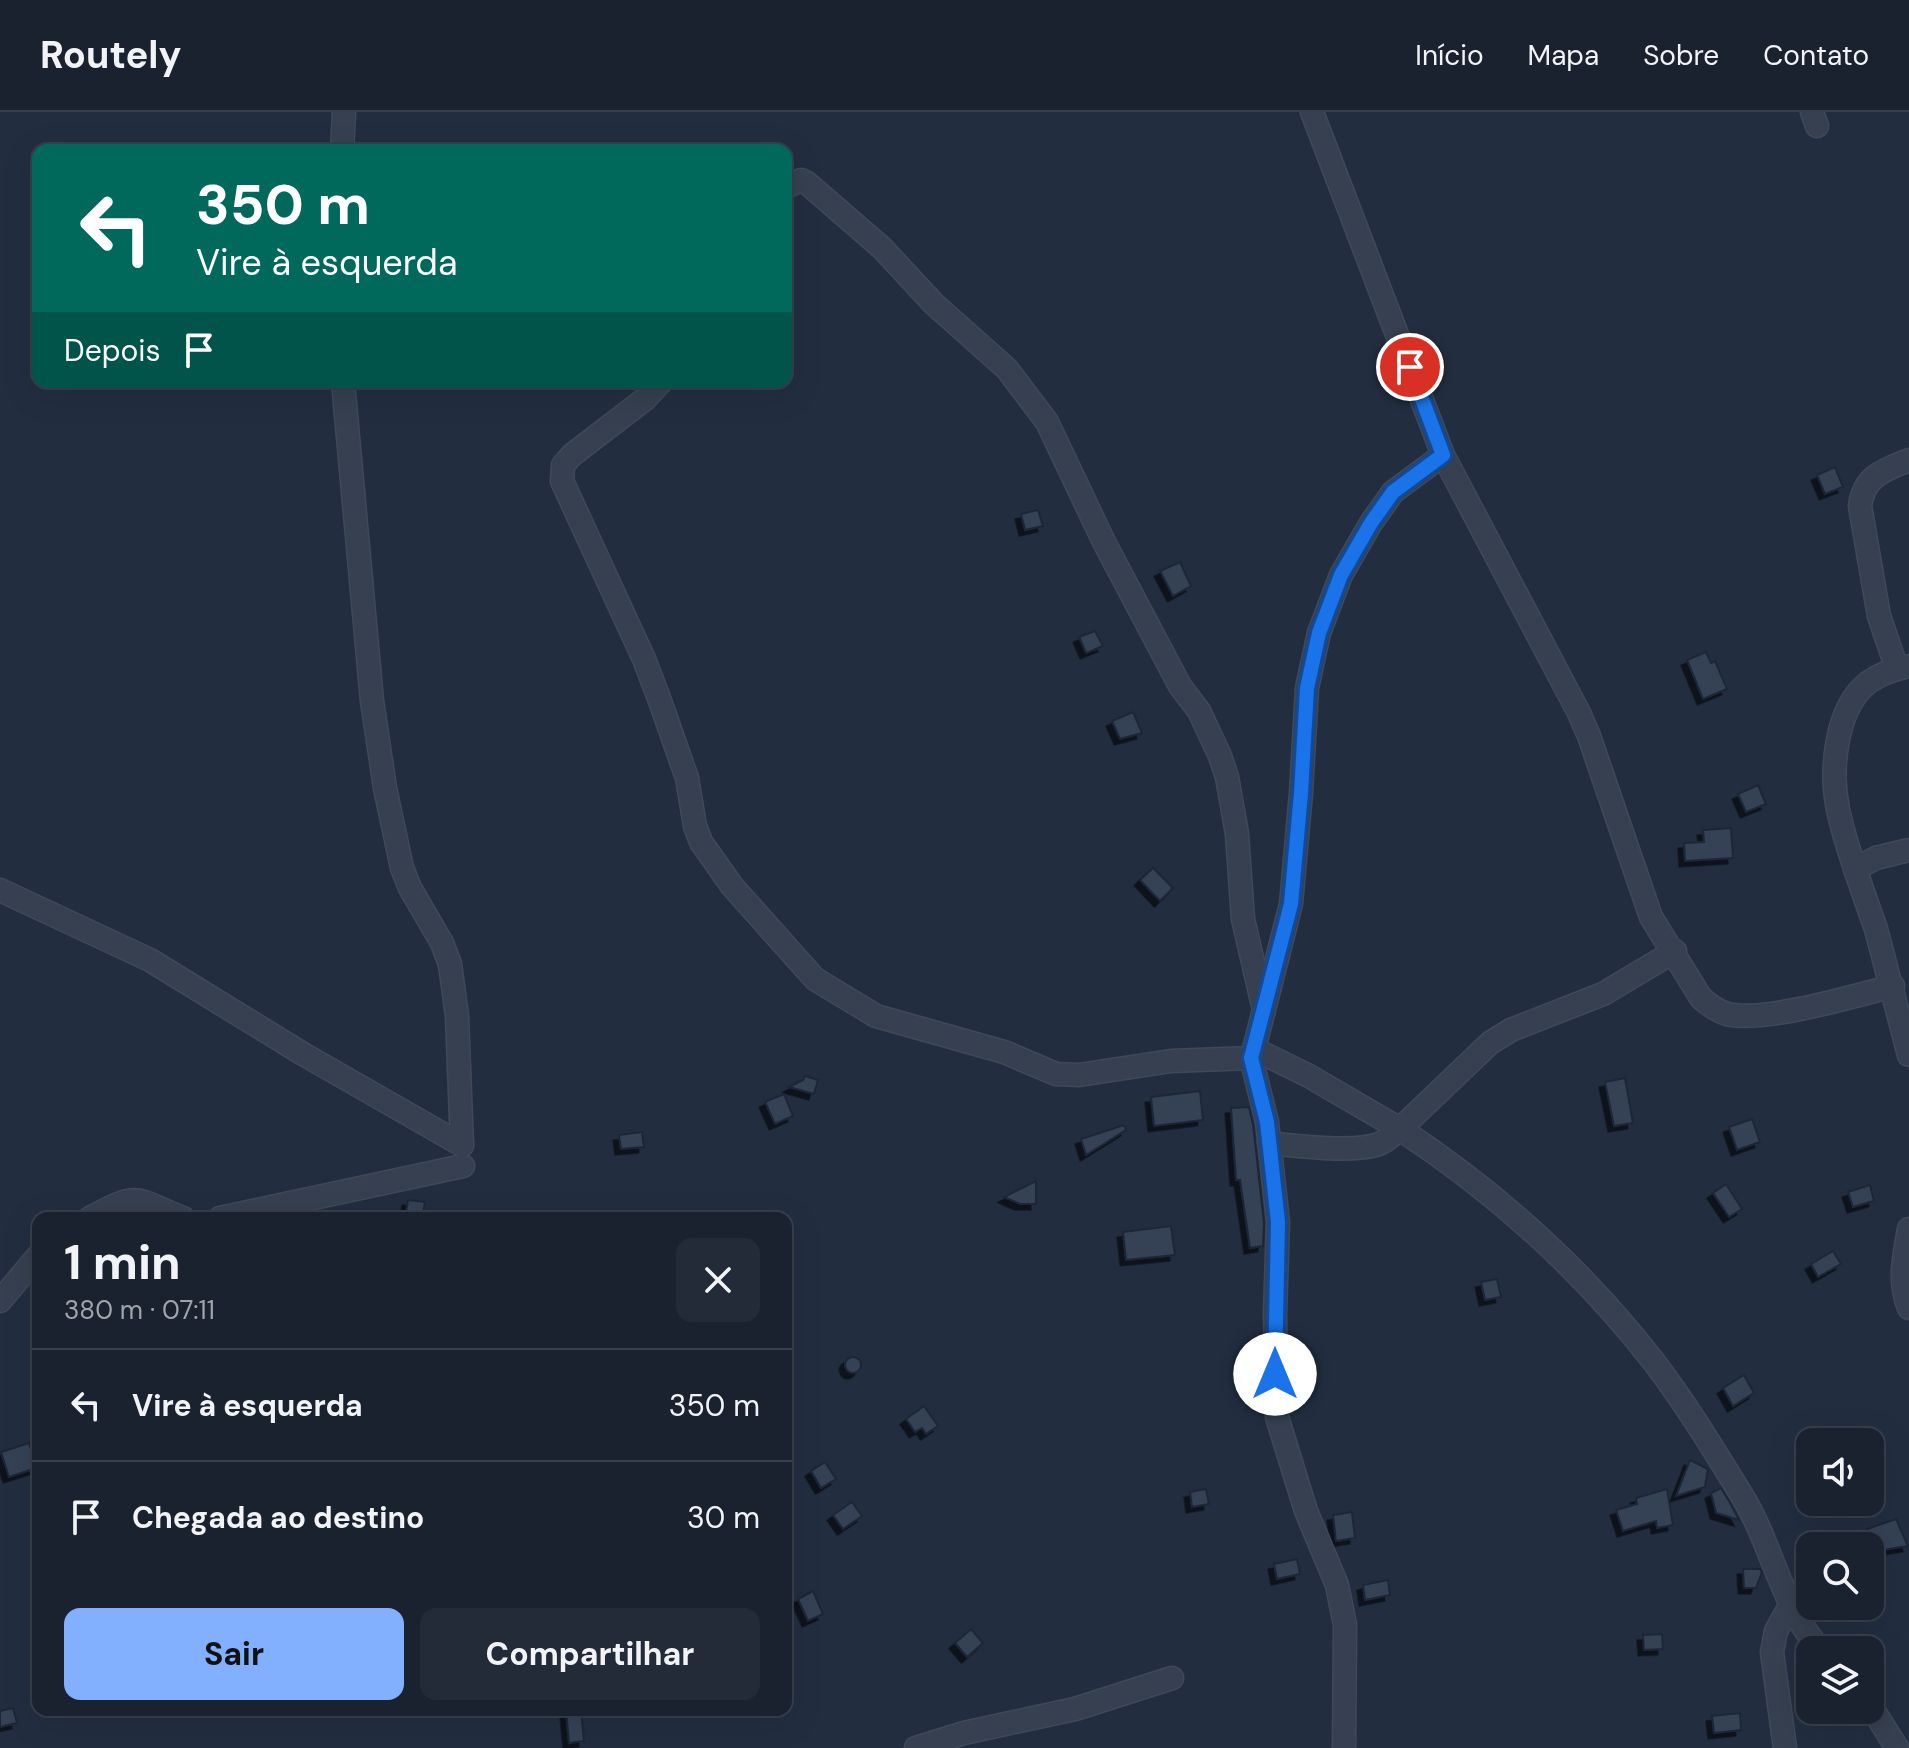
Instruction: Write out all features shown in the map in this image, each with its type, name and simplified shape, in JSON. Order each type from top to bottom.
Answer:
[{"type":"street","points":[[342,144],[344,112]]},
{"type":"street","points":[[1312,112],[1443,455],[1584,724],[1651,917],[1675,951],[1701,998],[1711,1007],[1727,1014],[1759,1017],[1893,986]]},
{"type":"street","points":[[792,184],[801,180],[807,183],[882,248],[934,304],[1007,369],[1047,422],[1104,542],[1180,686],[1199,711],[1220,756],[1237,834],[1243,919],[1264,1010]]},
{"type":"street","points":[[0,890],[150,960],[303,1054],[462,1145],[457,1016],[450,964],[402,868],[385,788],[372,701],[344,388]]},
{"type":"street","points":[[655,388],[572,455],[563,465],[562,481],[655,687],[687,778],[695,826],[701,842],[732,886],[770,931],[815,979],[876,1016],[1004,1052],[1056,1074],[1079,1075],[1148,1063],[1253,1054],[1309,1076],[1443,1157],[1483,1188],[1572,1269],[1634,1337],[1679,1398],[1743,1497],[1800,1623],[1810,1636]]},
{"type":"street","points":[[1344,1748],[1345,1625],[1337,1585],[1306,1511],[1277,1417],[1275,1314],[1278,1222],[1269,1143],[1253,1054],[1291,904],[1307,688],[1319,633],[1341,575],[1371,523],[1393,492],[1443,455]]},
{"type":"street","points":[[1909,460],[1872,477],[1862,493],[1860,506],[1879,616],[1903,667],[1868,682],[1856,696],[1847,711],[1833,761],[1837,807],[1893,986],[1909,1055]]},
{"type":"street","points":[[1855,869],[1876,858],[1909,850]]},
{"type":"street","points":[[1269,1143],[1364,1148],[1381,1143],[1400,1129],[1490,1043],[1511,1030],[1603,994],[1675,951]]},
{"type":"street","points":[[248,1212],[463,1166]]},
{"type":"street","points":[[102,1212],[125,1200],[136,1199],[146,1200],[171,1212]]},
{"type":"street","points":[[1909,1229],[1901,1275],[1909,1308]]},
{"type":"street","points":[[0,1301],[32,1263]]},
{"type":"street","points":[[1785,1748],[1772,1652],[1776,1631],[1791,1604]]},
{"type":"street","points":[[916,1748],[964,1733],[1075,1709],[1172,1678]]},
{"type":"street","points":[[1882,1724],[1897,1748]]},
{"type":"building","points":[[1835,467],[1843,487],[1825,494],[1817,475]]},
{"type":"building","points":[[1038,510],[1043,526],[1025,530],[1021,514]]},
{"type":"building","points":[[1180,562],[1191,586],[1173,596],[1160,571]]},
{"type":"building","points":[[1095,631],[1103,646],[1086,653],[1079,637]]},
{"type":"building","points":[[1706,652],[1711,663],[1715,661],[1727,689],[1703,699],[1687,660]]},
{"type":"building","points":[[1133,712],[1142,733],[1120,739],[1112,721]]},
{"type":"building","points":[[1758,785],[1766,804],[1746,812],[1738,794]]},
{"type":"building","points":[[1731,828],[1733,858],[1685,861],[1684,843],[1704,842],[1703,830]]},
{"type":"building","points":[[1153,868],[1173,888],[1160,901],[1140,880]]},
{"type":"building","points":[[805,1076],[818,1080],[814,1094],[789,1087]]},
{"type":"building","points":[[1625,1078],[1633,1123],[1614,1126],[1605,1082]]},
{"type":"building","points":[[1200,1091],[1203,1120],[1154,1126],[1151,1097]]},
{"type":"building","points":[[784,1094],[793,1116],[775,1124],[765,1102]]},
{"type":"building","points":[[1249,1107],[1264,1223],[1263,1246],[1250,1248],[1240,1180],[1236,1180],[1231,1108]]},
{"type":"building","points":[[1752,1119],[1760,1142],[1737,1150],[1729,1127]]},
{"type":"building","points":[[1124,1125],[1126,1130],[1086,1155],[1081,1139]]},
{"type":"building","points":[[642,1132],[644,1147],[621,1149],[619,1135]]},
{"type":"building","points":[[1036,1181],[1036,1204],[1020,1204],[1004,1197]]},
{"type":"building","points":[[1726,1184],[1742,1209],[1729,1217],[1713,1193]]},
{"type":"building","points":[[1870,1185],[1874,1201],[1853,1207],[1848,1192]]},
{"type":"building","points":[[408,1200],[425,1202],[423,1212],[406,1212]]},
{"type":"building","points":[[1171,1226],[1175,1255],[1126,1260],[1123,1232]]},
{"type":"building","points":[[1833,1251],[1841,1264],[1818,1277],[1811,1264]]},
{"type":"building","points":[[1497,1279],[1501,1297],[1485,1300],[1481,1282]]},
{"type":"building","points":[[853,1357],[859,1359],[859,1371],[853,1373],[847,1371],[845,1365],[847,1359]]},
{"type":"building","points":[[1744,1375],[1754,1393],[1733,1406],[1723,1388]]},
{"type":"building","points":[[924,1406],[938,1426],[926,1434],[922,1428],[915,1432],[906,1419]]},
{"type":"building","points":[[29,1443],[32,1470],[9,1477],[1,1452]]},
{"type":"building","points":[[1690,1460],[1708,1469],[1705,1487],[1676,1496]]},
{"type":"building","points":[[825,1462],[836,1479],[821,1488],[811,1471]]},
{"type":"building","points":[[1721,1488],[1739,1520],[1716,1513],[1711,1493]]},
{"type":"building","points":[[1206,1489],[1209,1504],[1192,1507],[1190,1492]]},
{"type":"building","points":[[1667,1489],[1673,1525],[1657,1528],[1656,1521],[1623,1531],[1616,1510],[1637,1504],[1636,1498]]},
{"type":"building","points":[[852,1502],[862,1516],[843,1529],[833,1515]]},
{"type":"building","points":[[1352,1512],[1355,1538],[1336,1541],[1333,1515]]},
{"type":"building","points":[[1896,1519],[1908,1546],[1884,1550],[1884,1532],[1867,1532],[1867,1529]]},
{"type":"building","points":[[1297,1559],[1300,1574],[1277,1579],[1274,1564]]},
{"type":"building","points":[[1743,1569],[1760,1569],[1762,1572],[1756,1588],[1744,1588]]},
{"type":"building","points":[[1388,1580],[1390,1595],[1365,1600],[1363,1585]]},
{"type":"building","points":[[813,1591],[823,1614],[808,1621],[798,1599]]},
{"type":"building","points":[[971,1629],[983,1643],[967,1657],[955,1643]]},
{"type":"building","points":[[1662,1634],[1663,1649],[1644,1650],[1643,1635]]},
{"type":"building","points":[[13,1708],[17,1723],[0,1727],[0,1711]]},
{"type":"building","points":[[1740,1713],[1741,1730],[1714,1733],[1712,1716]]},
{"type":"building","points":[[567,1716],[582,1716],[584,1741],[569,1743]]},
{"type":"route","points":[[1275,1374],[1278,1222],[1267,1122],[1251,1058],[1291,904],[1307,688],[1319,633],[1341,575],[1371,523],[1393,492],[1443,455],[1410,367]]}]
